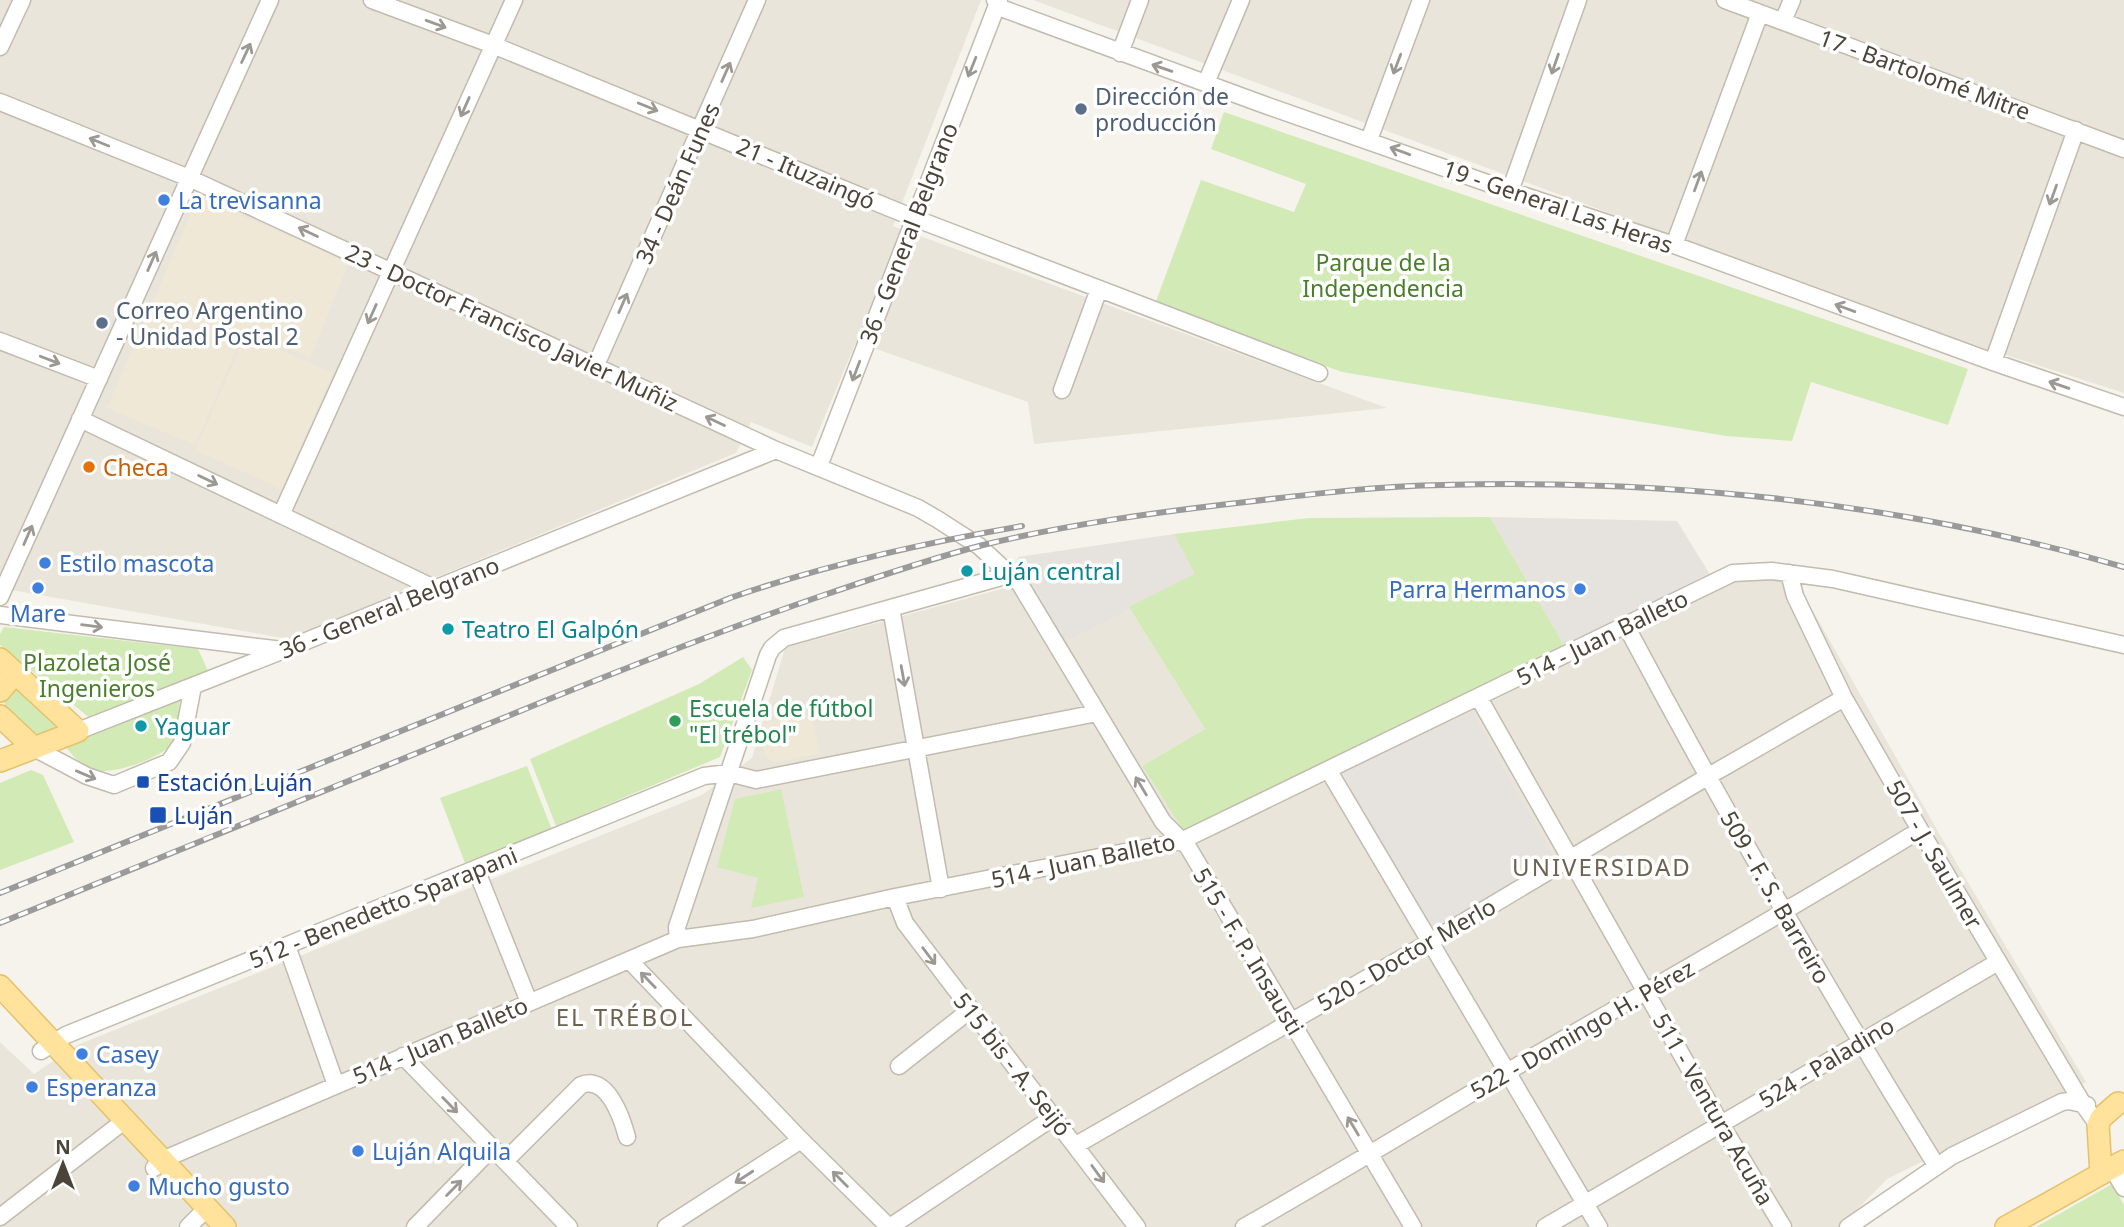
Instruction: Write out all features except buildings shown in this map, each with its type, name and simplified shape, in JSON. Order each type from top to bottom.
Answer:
[{"type":"main road","points":[[0,691],[7,666],[78,731]]},
{"type":"main road","points":[[0,716],[33,748]]},
{"type":"main road","name":"36 - General Belgrano","points":[[0,761],[78,731]]},
{"type":"main road","points":[[0,986],[46,1047]]},
{"type":"main road","points":[[0,1005],[46,1047],[158,1164],[200,1220],[225,1227]]},
{"type":"main road","points":[[2007,1227],[2112,1168],[2098,1125],[2101,1118],[2121,1101]]},
{"type":"street","points":[[0,47],[22,0]]},
{"type":"street","points":[[0,597],[270,0]]},
{"type":"street","name":"21 - Ituzaingó","points":[[372,0],[493,45],[914,218],[1319,373]]},
{"type":"street","points":[[281,515],[514,0]]},
{"type":"street","name":"34 - Deán Funes","points":[[596,365],[757,0]]},
{"type":"street","points":[[1120,53],[1140,0]]},
{"type":"street","points":[[1206,83],[1241,0]]},
{"type":"street","points":[[1369,140],[1421,0]]},
{"type":"street","points":[[1510,191],[1578,0]]},
{"type":"street","name":"17 - Bartolomé Mitre","points":[[1726,0],[2124,149]]},
{"type":"street","points":[[1783,21],[1792,0]]},
{"type":"street","name":"19 - General Las Heras","points":[[997,1],[1006,10],[1120,53],[1510,191],[1674,245],[2124,407]]},
{"type":"street","name":"36 - General Belgrano","points":[[819,466],[997,1]]},
{"type":"street","points":[[1674,245],[1760,13]]},
{"type":"street","name":"23 - Doctor Francisco Javier Muñiz","points":[[0,102],[189,178],[776,450],[918,509],[979,546],[1012,574]]},
{"type":"street","points":[[1993,362],[2076,131]]},
{"type":"street","points":[[1062,390],[1099,289]]},
{"type":"street","points":[[0,341],[99,379]]},
{"type":"street","points":[[80,419],[436,589]]},
{"type":"street","name":"36 - General Belgrano","points":[[78,731],[776,450]]},
{"type":"street","name":"514 - Juan Balleto","points":[[158,1164],[335,1085],[678,939],[753,929],[895,897],[1181,841],[1733,573],[1756,570],[1789,573],[1871,587],[2124,645]]},
{"type":"street","name":"507 - J. Saulmer","points":[[1789,573],[1795,596],[1844,698],[1998,962],[2098,1125]]},
{"type":"street","points":[[678,939],[677,927],[772,648],[784,638],[1012,574]]},
{"type":"street","name":"515 - F. P. Insausti","points":[[1012,574],[1163,822],[1188,848],[1413,1227]]},
{"type":"street","points":[[891,608],[941,889]]},
{"type":"street","points":[[0,615],[284,650]]},
{"type":"street","name":"509 - F. S. Barreiro","points":[[1625,624],[1707,777],[1785,913],[1936,1166]]},
{"type":"street","points":[[33,748],[87,776],[114,785],[169,762],[182,743],[192,687]]},
{"type":"street","name":"511 - Ventura Acuña","points":[[1479,698],[1722,1126],[1783,1227]]},
{"type":"street","name":"520 - Doctor Merlo","points":[[1076,1145],[1430,942],[1844,698]]},
{"type":"street","points":[[729,773],[756,780],[1097,713]]},
{"type":"street","points":[[1329,771],[1598,1227]]},
{"type":"street","name":"512 - Benedetto Sparapani","points":[[46,1047],[66,1035],[705,776],[729,773]]},
{"type":"street","name":"522 - Domingo H. Pérez","points":[[1244,1227],[1785,913],[1920,830]]},
{"type":"street","points":[[476,869],[529,1002]]},
{"type":"street","name":"515 bis - A. Seijó","points":[[895,897],[905,923],[1136,1227]]},
{"type":"street","points":[[286,946],[335,1085]]},
{"type":"street","points":[[629,960],[801,1140],[889,1227],[1052,1118]]},
{"type":"street","name":"524 - Paladino","points":[[1545,1227],[1722,1126],[1859,1041],[1998,962]]},
{"type":"street","points":[[899,1066],[970,1010]]},
{"type":"street","points":[[403,1056],[569,1227]]},
{"type":"street","points":[[505,1161],[580,1085],[588,1082],[596,1084],[614,1102],[627,1137]]},
{"type":"street","points":[[1848,1227],[1952,1156],[2062,1102],[2103,1107],[2121,1101]]},
{"type":"street","points":[[0,1217],[120,1124]]},
{"type":"street","points":[[666,1227],[801,1140]]},
{"type":"street","points":[[415,1227],[492,1149]]},
{"type":"street","points":[[2112,1168],[2124,1188]]},
{"type":"shaded area","points":[[0,0],[981,0],[893,226],[1387,408],[1034,444],[1028,402],[856,342],[812,447],[751,422],[736,453],[288,639],[0,588]]},
{"type":"shaded area","points":[[1033,0],[2124,0],[2124,393],[1909,324]]},
{"type":"shaded area","points":[[198,197],[349,262],[310,358],[245,330],[195,445],[107,408]]},
{"type":"shaded area","points":[[246,335],[333,373],[282,489],[195,450]]},
{"type":"shaded area","points":[[1490,517],[1677,521],[1709,573],[1565,647]]},
{"type":"shaded area","points":[[1174,534],[1196,574],[1065,642],[1018,557]]},
{"type":"shaded area","points":[[1018,557],[1065,642],[1129,607],[1205,729],[1142,766],[1183,830],[1565,647],[1709,573],[1719,588],[1730,582],[1779,580],[1809,604],[1940,835],[2086,1082],[1887,1179],[1840,1227],[0,1227],[0,1042],[34,1074],[77,1045],[702,795],[752,758],[785,648],[1005,588]]},
{"type":"shaded area","points":[[1472,712],[1556,861],[1431,934],[1342,771]]},
{"type":"shaded area","points":[[812,714],[819,754],[773,762],[765,755],[759,724]]},
{"type":"green space","name":"Parque de la Independencia","points":[[1224,112],[1968,369],[1948,425],[1811,382],[1792,441],[1726,436],[1342,372],[1155,304],[1201,180],[1294,212],[1306,184],[1211,149]]},
{"type":"green space","points":[[1490,517],[1565,647],[1183,830],[1142,766],[1205,729],[1129,607],[1195,574],[1174,534],[1309,518]]},
{"type":"green space","name":"Plazoleta José Ingenieros","points":[[4,627],[198,649],[209,673],[91,719],[0,645],[0,634]]},
{"type":"green space","name":"Escuela de fútbol \"El trébol\"","points":[[743,657],[752,670],[720,757],[556,826],[530,759],[699,684]]},
{"type":"green space","points":[[13,689],[25,689],[56,723],[55,731],[35,738],[5,711],[4,700]]},
{"type":"green space","points":[[180,699],[173,742],[159,754],[136,764],[111,770],[93,770],[74,757],[65,746]]},
{"type":"green space","points":[[527,766],[552,830],[465,863],[440,798]]},
{"type":"green space","points":[[31,770],[43,775],[74,842],[0,870],[0,783]]},
{"type":"green space","points":[[781,789],[804,897],[751,908],[758,878],[717,867],[735,799]]},
{"type":"green space","points":[[2112,1184],[2124,1205],[2124,1227],[2036,1227]]},
{"type":"railway","points":[[0,923],[583,685],[743,624],[943,556],[1081,525],[1180,510],[1370,489],[1444,485],[1617,486],[1702,491],[1873,511],[1957,526],[2124,567]]},
{"type":"railway","points":[[0,893],[730,598],[801,575],[874,556],[1022,526]]},
{"type":"place","name":"Dirección de producción","points":[[1081,109]]},
{"type":"place","name":"La trevisanna","points":[[164,200]]},
{"type":"place","name":"Correo Argentino - Unidad Postal 2","points":[[102,323]]},
{"type":"place","name":"Checa","points":[[89,467]]},
{"type":"place","name":"Estilo mascota","points":[[45,563]]},
{"type":"place","name":"Luján central","points":[[967,571]]},
{"type":"place","name":"Mare","points":[[38,588]]},
{"type":"place","name":"Parra Hermanos","points":[[1580,589]]},
{"type":"place","name":"Teatro El Galpón","points":[[448,629]]},
{"type":"place","name":"Escuela de fútbol \"El trébol\"","points":[[675,721]]},
{"type":"place","name":"Yaguar","points":[[141,726]]},
{"type":"place","name":"Estación Luján","points":[[143,782]]},
{"type":"place","name":"Luján","points":[[158,815]]},
{"type":"place","name":"Casey","points":[[82,1054]]},
{"type":"place","name":"Esperanza","points":[[32,1087]]},
{"type":"place","name":"Luján Alquila","points":[[358,1151]]},
{"type":"place","name":"Mucho gusto","points":[[134,1186]]},
{"type":"district","name":"UNIVERSIDAD","points":[[1602,866]]},
{"type":"district","name":"EL TRÉBOL","points":[[625,1016]]}]
